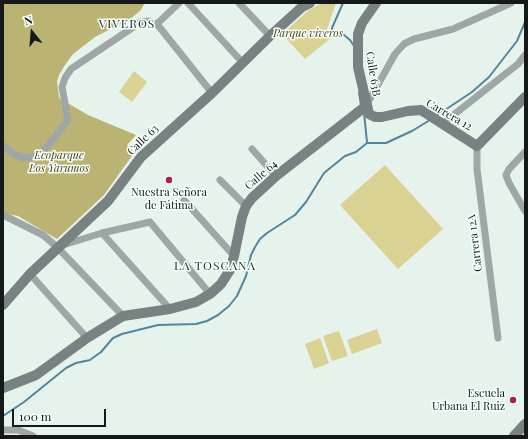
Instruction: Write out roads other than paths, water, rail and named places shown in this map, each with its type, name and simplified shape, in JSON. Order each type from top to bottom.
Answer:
[{"type":"street","points":[[157,24],[179,3]]},
{"type":"street","points":[[188,3],[243,63]]},
{"type":"street","points":[[239,3],[270,36]]},
{"type":"street","name":"Calle 63B","points":[[366,106],[358,67],[358,34],[362,23],[376,3]]},
{"type":"street","name":"Calle 64","points":[[3,388],[36,375],[52,365],[87,338],[122,316],[170,309],[196,302],[210,294],[221,284],[230,270],[242,217],[246,206],[252,198],[276,176],[366,106],[394,54],[404,44],[453,29],[511,3]]},
{"type":"street","name":"Calle 63","points":[[3,305],[30,274],[57,247],[108,201],[141,157],[212,93],[303,4]]},
{"type":"street","points":[[3,145],[13,154],[23,158],[34,157],[42,153],[68,120],[62,87],[65,78],[71,69],[142,22],[149,21],[157,24],[212,93]]},
{"type":"street","points":[[439,122],[518,64],[525,55]]},
{"type":"street","points":[[478,146],[525,97]]},
{"type":"street","name":"Carrera 12","points":[[366,106],[369,114],[375,117],[421,110],[478,146]]},
{"type":"street","name":"Carrera 12A","points":[[478,146],[478,169],[498,338]]},
{"type":"street","points":[[252,149],[276,176]]},
{"type":"street","points":[[525,152],[506,174],[509,183],[525,211]]},
{"type":"street","points":[[220,180],[246,206]]},
{"type":"street","points":[[184,200],[234,256]]},
{"type":"street","points":[[3,215],[43,235],[57,247],[122,316]]},
{"type":"street","points":[[57,247],[102,233],[150,222],[210,294]]},
{"type":"street","points":[[102,233],[170,309]]},
{"type":"street","points":[[30,274],[87,338]]},
{"type":"street","points":[[514,436],[525,424]]},
{"type":"street","points":[[3,430],[18,430],[33,436]]},
{"type":"waterway","points":[[343,3],[332,28],[332,32],[333,35],[344,35],[354,46]]},
{"type":"waterway","points":[[436,116],[472,92],[489,77],[517,41],[525,22]]},
{"type":"waterway","points":[[359,92],[361,105]]},
{"type":"waterway","points":[[364,113],[367,142]]},
{"type":"waterway","points":[[3,416],[24,402],[66,368],[76,363],[90,360],[101,352],[113,338],[122,334],[158,325],[196,324],[207,321],[218,315],[229,306],[237,296],[246,276],[251,255],[260,239],[295,215],[306,202],[324,173],[345,156],[356,152],[367,143],[386,143],[412,131],[430,120]]},
{"type":"place","name":"Nuestra Señora de Fátima","points":[[169,180]]},
{"type":"place","name":"Escuela Urbana El Ruiz","points":[[513,400]]},
{"type":"district","name":"VIVEROS","points":[[127,24]]},
{"type":"district","name":"LA TOSCANA","points":[[215,266]]},
{"type":"park label","name":"Parque viveros","points":[[308,34]]},
{"type":"park label","name":"Ecoparque Los Yarumos","points":[[59,162]]}]
